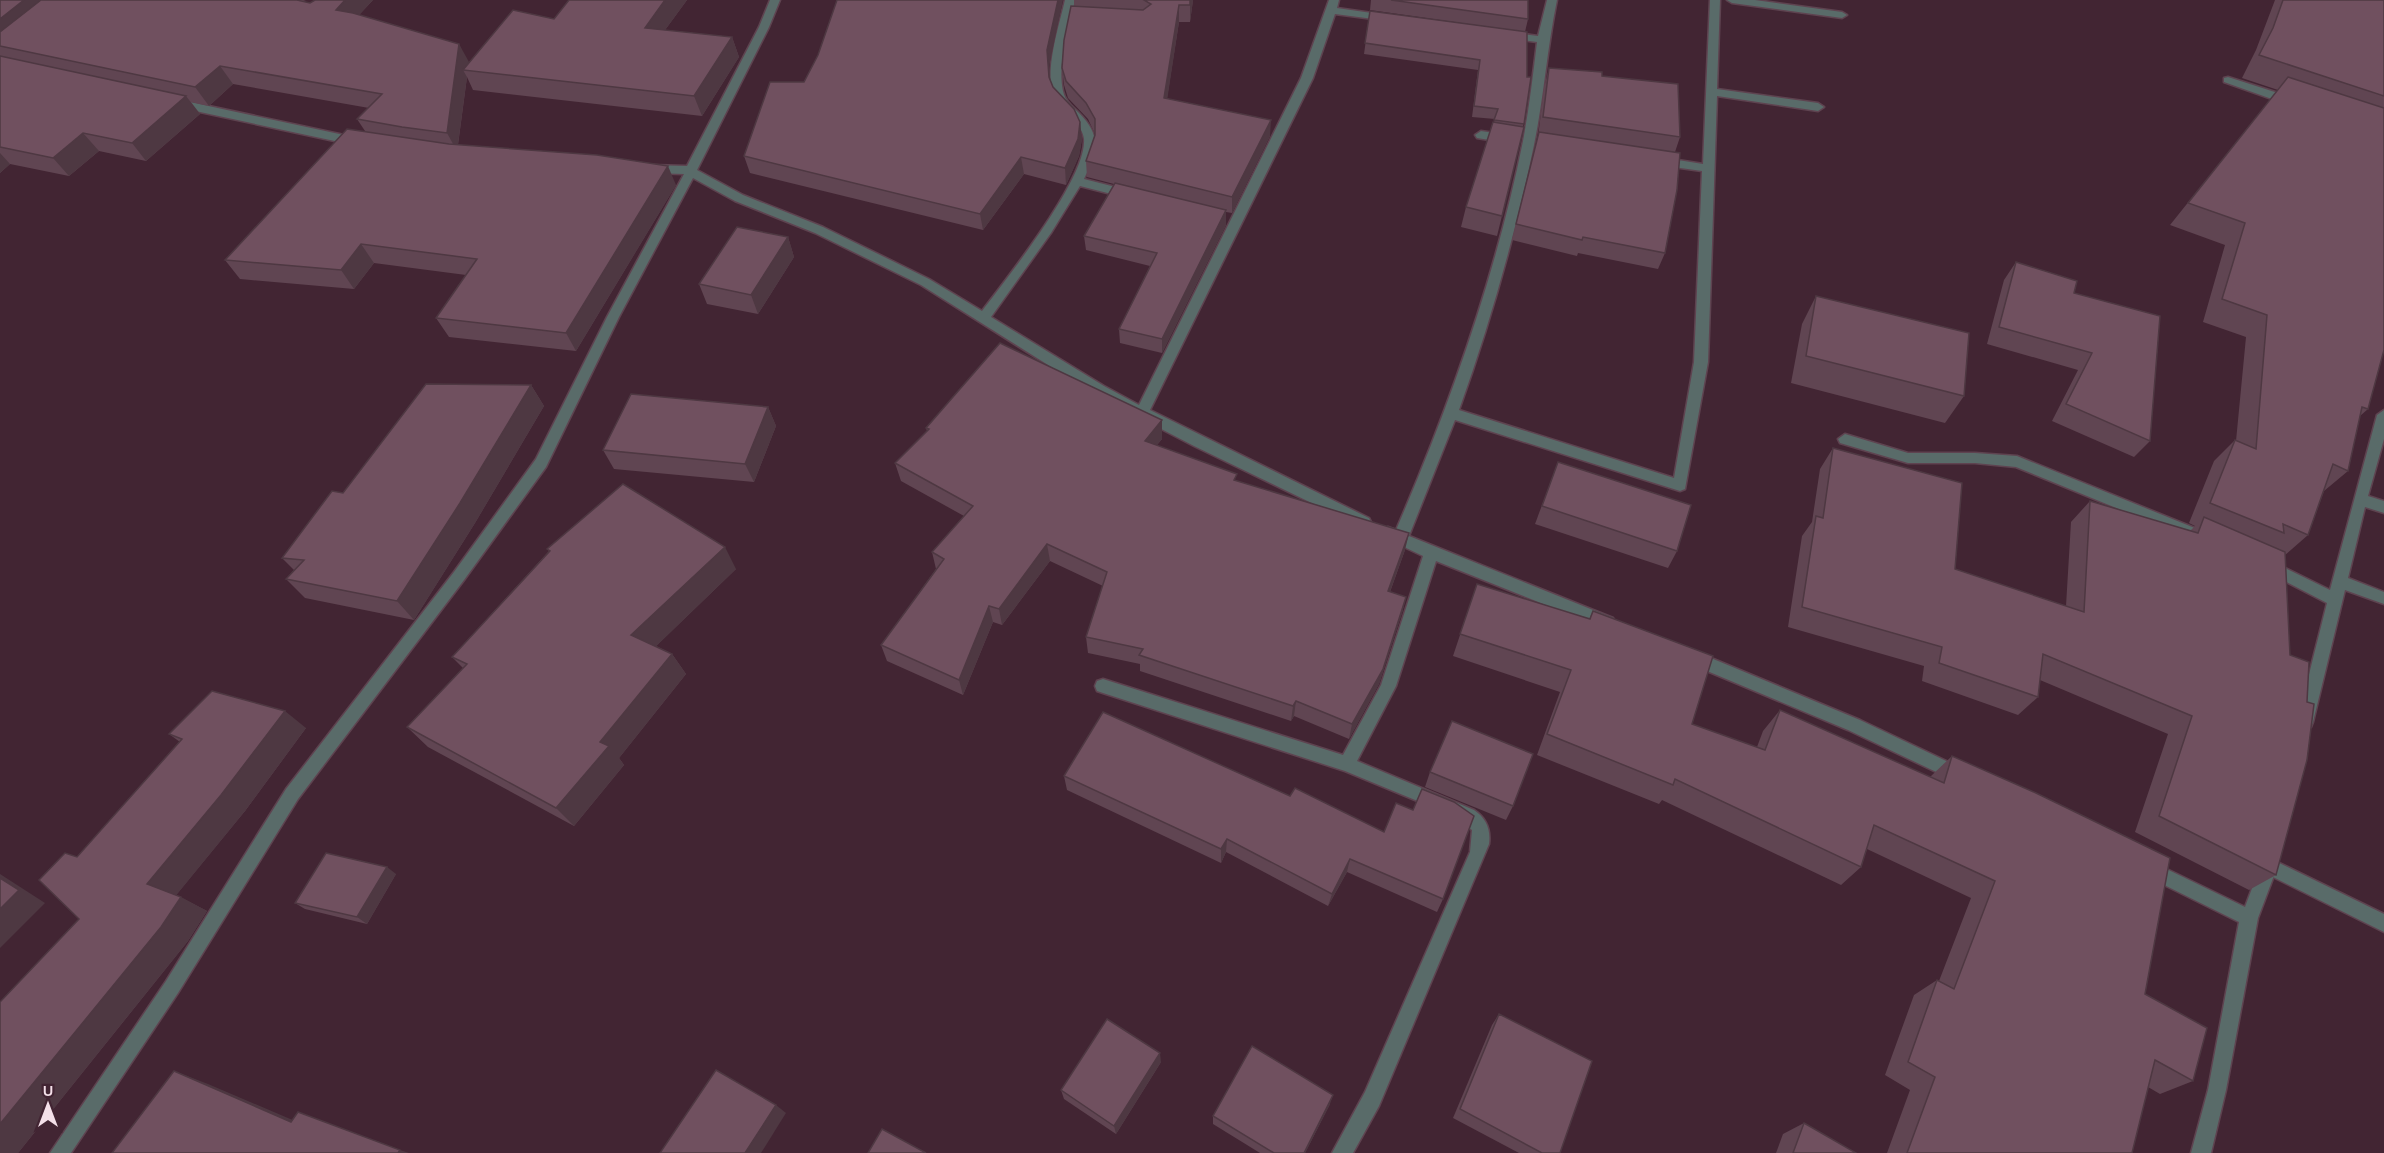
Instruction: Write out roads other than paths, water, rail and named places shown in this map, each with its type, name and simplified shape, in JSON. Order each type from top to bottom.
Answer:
[{"type":"street","points":[[60,1153],[171,987],[292,794],[452,585],[541,463],[570,408],[613,316],[668,216],[689,170],[764,27],[775,0]]},
{"type":"street","points":[[983,319],[1044,234],[1076,181],[1089,149],[1090,140],[1087,131],[1058,95],[1057,74],[1072,16],[1070,0]]},
{"type":"street","points":[[1400,539],[1423,487],[1451,413],[1503,251],[1534,143],[1543,40],[1552,0]]},
{"type":"street","points":[[1451,413],[1680,485],[1701,362],[1715,0]]},
{"type":"street","points":[[1732,0],[1842,15]]},
{"type":"street","points":[[1142,412],[1232,220],[1307,78],[1332,5],[1401,20]]},
{"type":"street","points":[[1496,33],[1543,40]]},
{"type":"street","points":[[2228,80],[2306,106]]},
{"type":"street","points":[[1710,91],[1818,107]]},
{"type":"street","points":[[364,135],[163,99],[375,145]]},
{"type":"street","points":[[1481,135],[1534,143]]},
{"type":"street","points":[[1651,160],[1707,168]]},
{"type":"street","points":[[635,167],[689,170],[740,198],[819,230],[925,282],[1099,390],[1231,458],[1431,553],[1505,580],[1625,630]]},
{"type":"street","points":[[1076,181],[1145,198]]},
{"type":"street","points":[[2301,739],[2360,499],[2384,415]]},
{"type":"street","points":[[1845,439],[1908,458],[1975,458],[2017,462],[2213,541]]},
{"type":"street","points":[[2360,499],[2384,507]]},
{"type":"street","points":[[1347,764],[1388,686],[1431,553]]},
{"type":"street","points":[[2256,560],[2335,600]]},
{"type":"street","points":[[2341,582],[2384,598]]},
{"type":"street","points":[[1680,652],[1854,724],[1968,780]]},
{"type":"street","points":[[1103,686],[1347,764],[1455,809],[1475,820],[1483,835],[1479,852],[1376,1089],[1342,1153]]},
{"type":"street","points":[[2201,1153],[2217,1090],[2249,918],[2270,860],[2384,923]]},
{"type":"street","points":[[2135,862],[2249,918]]}]
